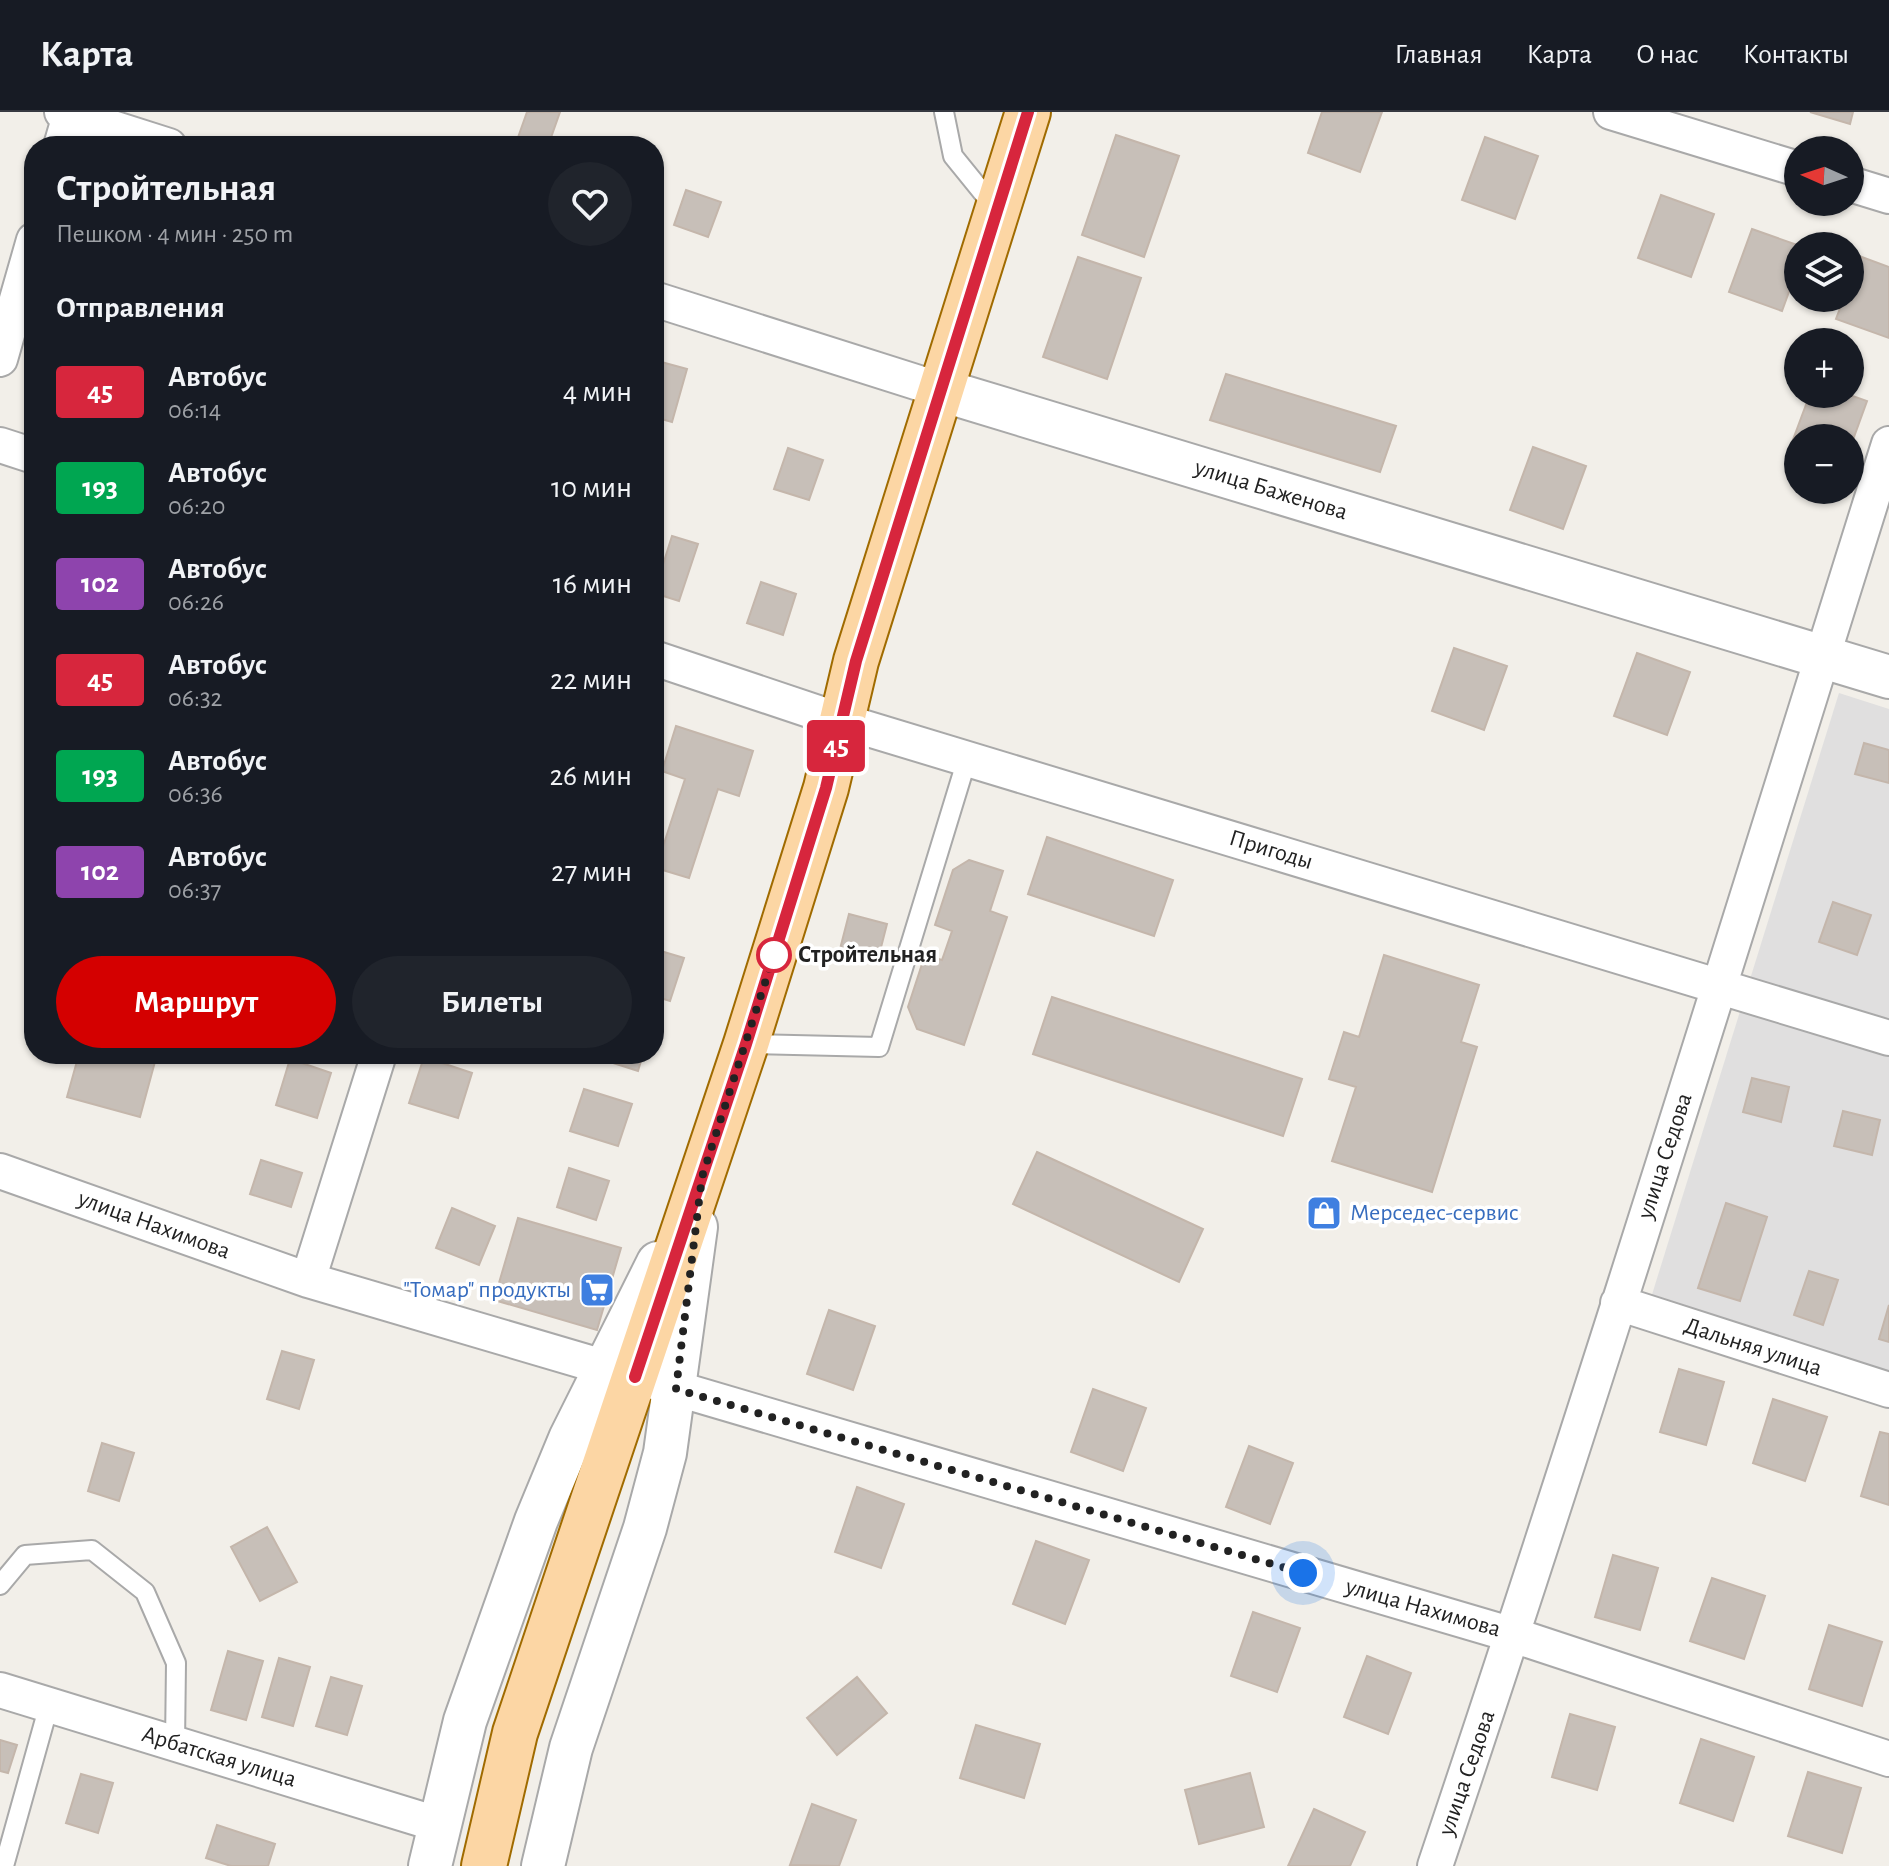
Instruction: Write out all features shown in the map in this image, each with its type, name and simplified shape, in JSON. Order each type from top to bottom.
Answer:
[{"type":"main road","points":[[484,1866],[515,1733],[620,1372],[702,1177],[746,1044],[826,788],[856,661],[1028,112]]},
{"type":"street","points":[[1611,112],[1784,165]]},
{"type":"street","points":[[66,121],[128,136]]},
{"type":"street","points":[[1864,188],[1889,196]]},
{"type":"street","points":[[0,359],[24,275]]},
{"type":"street","name":"улица Баженова","points":[[664,302],[941,390],[1889,677]]},
{"type":"street","name":"улица Седова","points":[[1435,1866],[1513,1635],[1721,984],[1889,444]]},
{"type":"street","points":[[0,445],[24,453]]},
{"type":"street","name":"Пригоды","points":[[664,661],[842,721],[1721,984],[1889,1038]]},
{"type":"street","points":[[308,1280],[376,1064]]},
{"type":"street","name":"улица Нахимова","points":[[0,1171],[308,1280],[1513,1635],[1889,1759]]},
{"type":"street","points":[[544,1866],[571,1748],[645,1528],[665,1453],[702,1177]]},
{"type":"street","name":"Дальняя улица","points":[[1618,1303],[1889,1390]]},
{"type":"street","points":[[430,1866],[437,1824],[465,1721],[536,1521],[570,1439],[620,1372]]},
{"type":"street","name":"Арбатская улица","points":[[0,1690],[437,1824]]},
{"type":"lane","points":[[944,112],[953,156],[997,211]]},
{"type":"lane","points":[[746,1044],[879,1047],[967,759]]},
{"type":"lane","points":[[0,1585],[25,1555],[92,1550],[145,1592],[176,1663],[175,1744]]},
{"type":"lane","points":[[4,1866],[49,1705]]},
{"type":"shaded area","points":[[1839,693],[1889,709],[1889,1375],[1650,1301]]},
{"type":"building","points":[[527,112],[560,112],[552,136],[519,136]]},
{"type":"building","points":[[1322,112],[1382,112],[1360,172],[1308,153]]},
{"type":"building","points":[[1810,112],[1853,112],[1850,124]]},
{"type":"building","points":[[1116,135],[1179,156],[1144,257],[1082,235]]},
{"type":"building","points":[[1485,137],[1538,156],[1515,219],[1462,200]]},
{"type":"building","points":[[686,190],[721,202],[708,237],[674,225]]},
{"type":"building","points":[[1661,195],[1714,214],[1691,277],[1638,258]]},
{"type":"building","points":[[1752,229],[1784,240],[1782,311],[1729,292]]},
{"type":"building","points":[[1078,257],[1141,278],[1107,379],[1043,357]]},
{"type":"building","points":[[1864,258],[1889,267],[1889,338],[1836,319],[1839,312],[1864,312]]},
{"type":"building","points":[[664,363],[687,369],[672,422],[664,420]]},
{"type":"building","points":[[1226,374],[1396,426],[1380,472],[1210,420]]},
{"type":"building","points":[[1864,400],[1867,401],[1859,424],[1799,424],[1805,408],[1864,408]]},
{"type":"building","points":[[1533,447],[1586,466],[1563,529],[1510,510]]},
{"type":"building","points":[[788,448],[823,460],[809,500],[774,489]]},
{"type":"building","points":[[672,536],[698,544],[679,601],[664,596],[664,561]]},
{"type":"building","points":[[761,582],[796,594],[783,635],[747,623]]},
{"type":"building","points":[[1454,648],[1507,666],[1484,730],[1432,711]]},
{"type":"building","points":[[1637,653],[1690,672],[1667,735],[1614,716]]},
{"type":"building","points":[[676,726],[753,751],[739,796],[718,789],[689,878],[664,870],[664,843],[685,779],[664,772]]},
{"type":"building","points":[[1864,743],[1889,750],[1889,783],[1855,774]]},
{"type":"building","points":[[1047,837],[1173,880],[1154,936],[1028,894]]},
{"type":"building","points":[[969,860],[1003,871],[990,911],[1007,917],[964,1045],[917,1029],[908,1007],[925,955],[942,960],[952,931],[935,925],[953,870]]},
{"type":"building","points":[[1833,902],[1871,915],[1857,955],[1819,942]]},
{"type":"building","points":[[849,914],[887,924],[878,959],[840,949]]},
{"type":"building","points":[[664,952],[684,958],[670,1001],[664,999]]},
{"type":"building","points":[[1384,955],[1479,985],[1461,1042],[1477,1047],[1432,1192],[1332,1161],[1356,1087],[1329,1079],[1344,1032],[1359,1037]]},
{"type":"building","points":[[1052,997],[1302,1079],[1283,1136],[1033,1054]]},
{"type":"building","points":[[76,1064],[154,1064],[140,1117],[67,1097]]},
{"type":"building","points":[[288,1064],[305,1064],[331,1073],[317,1118],[276,1105]]},
{"type":"building","points":[[422,1064],[445,1064],[472,1073],[458,1118],[409,1103]]},
{"type":"building","points":[[616,1064],[640,1064],[638,1071]]},
{"type":"building","points":[[1752,1078],[1789,1087],[1781,1122],[1743,1112]]},
{"type":"building","points":[[584,1089],[632,1104],[618,1146],[570,1131]]},
{"type":"building","points":[[1843,1111],[1880,1120],[1872,1155],[1834,1146]]},
{"type":"building","points":[[1037,1152],[1203,1229],[1179,1282],[1013,1204]]},
{"type":"building","points":[[261,1160],[302,1173],[291,1207],[250,1194]]},
{"type":"building","points":[[569,1168],[609,1181],[596,1220],[557,1207]]},
{"type":"building","points":[[1726,1203],[1767,1217],[1740,1301],[1698,1288]]},
{"type":"building","points":[[452,1208],[495,1226],[479,1265],[436,1248]]},
{"type":"building","points":[[518,1218],[621,1248],[597,1330],[494,1300]]},
{"type":"building","points":[[1809,1271],[1838,1280],[1823,1325],[1794,1315]]},
{"type":"building","points":[[1889,1305],[1889,1342],[1879,1339]]},
{"type":"building","points":[[829,1310],[875,1326],[853,1390],[807,1374]]},
{"type":"building","points":[[282,1351],[314,1360],[299,1409],[267,1399]]},
{"type":"building","points":[[1679,1369],[1724,1382],[1706,1445],[1660,1432]]},
{"type":"building","points":[[1093,1389],[1146,1408],[1123,1471],[1071,1452]]},
{"type":"building","points":[[1773,1399],[1827,1417],[1805,1481],[1753,1463]]},
{"type":"building","points":[[1880,1432],[1889,1434],[1889,1505],[1861,1496]]},
{"type":"building","points":[[102,1443],[134,1453],[119,1501],[88,1491]]},
{"type":"building","points":[[1249,1446],[1293,1463],[1270,1524],[1226,1507]]},
{"type":"building","points":[[857,1487],[904,1504],[881,1568],[835,1552]]},
{"type":"building","points":[[267,1527],[297,1582],[260,1601],[231,1547]]},
{"type":"building","points":[[1036,1541],[1089,1560],[1065,1624],[1013,1604]]},
{"type":"building","points":[[1613,1555],[1658,1568],[1640,1630],[1595,1617]]},
{"type":"building","points":[[1712,1578],[1765,1596],[1744,1659],[1690,1641]]},
{"type":"building","points":[[1253,1612],[1300,1628],[1277,1692],[1231,1676]]},
{"type":"building","points":[[1829,1625],[1882,1642],[1862,1706],[1809,1689]]},
{"type":"building","points":[[228,1651],[263,1661],[246,1720],[211,1710]]},
{"type":"building","points":[[1367,1656],[1411,1673],[1388,1734],[1344,1717]]},
{"type":"building","points":[[279,1658],[310,1667],[293,1726],[262,1717]]},
{"type":"building","points":[[331,1677],[362,1686],[347,1735],[316,1726]]},
{"type":"building","points":[[857,1677],[887,1713],[837,1755],[807,1718]]},
{"type":"building","points":[[1570,1714],[1615,1727],[1597,1790],[1552,1777]]},
{"type":"building","points":[[976,1725],[1040,1744],[1024,1798],[960,1778]]},
{"type":"building","points":[[1701,1739],[1754,1757],[1733,1821],[1680,1803]]},
{"type":"building","points":[[0,1740],[17,1745],[8,1773],[0,1771]]},
{"type":"building","points":[[1808,1772],[1861,1788],[1842,1853],[1788,1836]]},
{"type":"building","points":[[1250,1773],[1264,1827],[1199,1844],[1185,1790]]},
{"type":"building","points":[[81,1774],[113,1783],[98,1833],[66,1823]]},
{"type":"building","points":[[812,1804],[856,1820],[839,1866],[790,1865]]},
{"type":"building","points":[[1314,1809],[1365,1832],[1350,1866],[1288,1866]]},
{"type":"building","points":[[217,1825],[275,1844],[268,1866],[231,1866],[206,1858]]},
{"type":"bus line","name":"45","points":[[635,1377],[746,1044],[826,788],[856,661],[1028,112]]},
{"type":"place","name":"Стройтельная","points":[[774,955]]},
{"type":"place","name":"Мерседес-сервис","points":[[1324,1213]]},
{"type":"place","name":"\"Томар\" продукты","points":[[597,1290]]},
{"type":"route","points":[[774,955],[702,1177],[676,1389],[1303,1573]]}]
